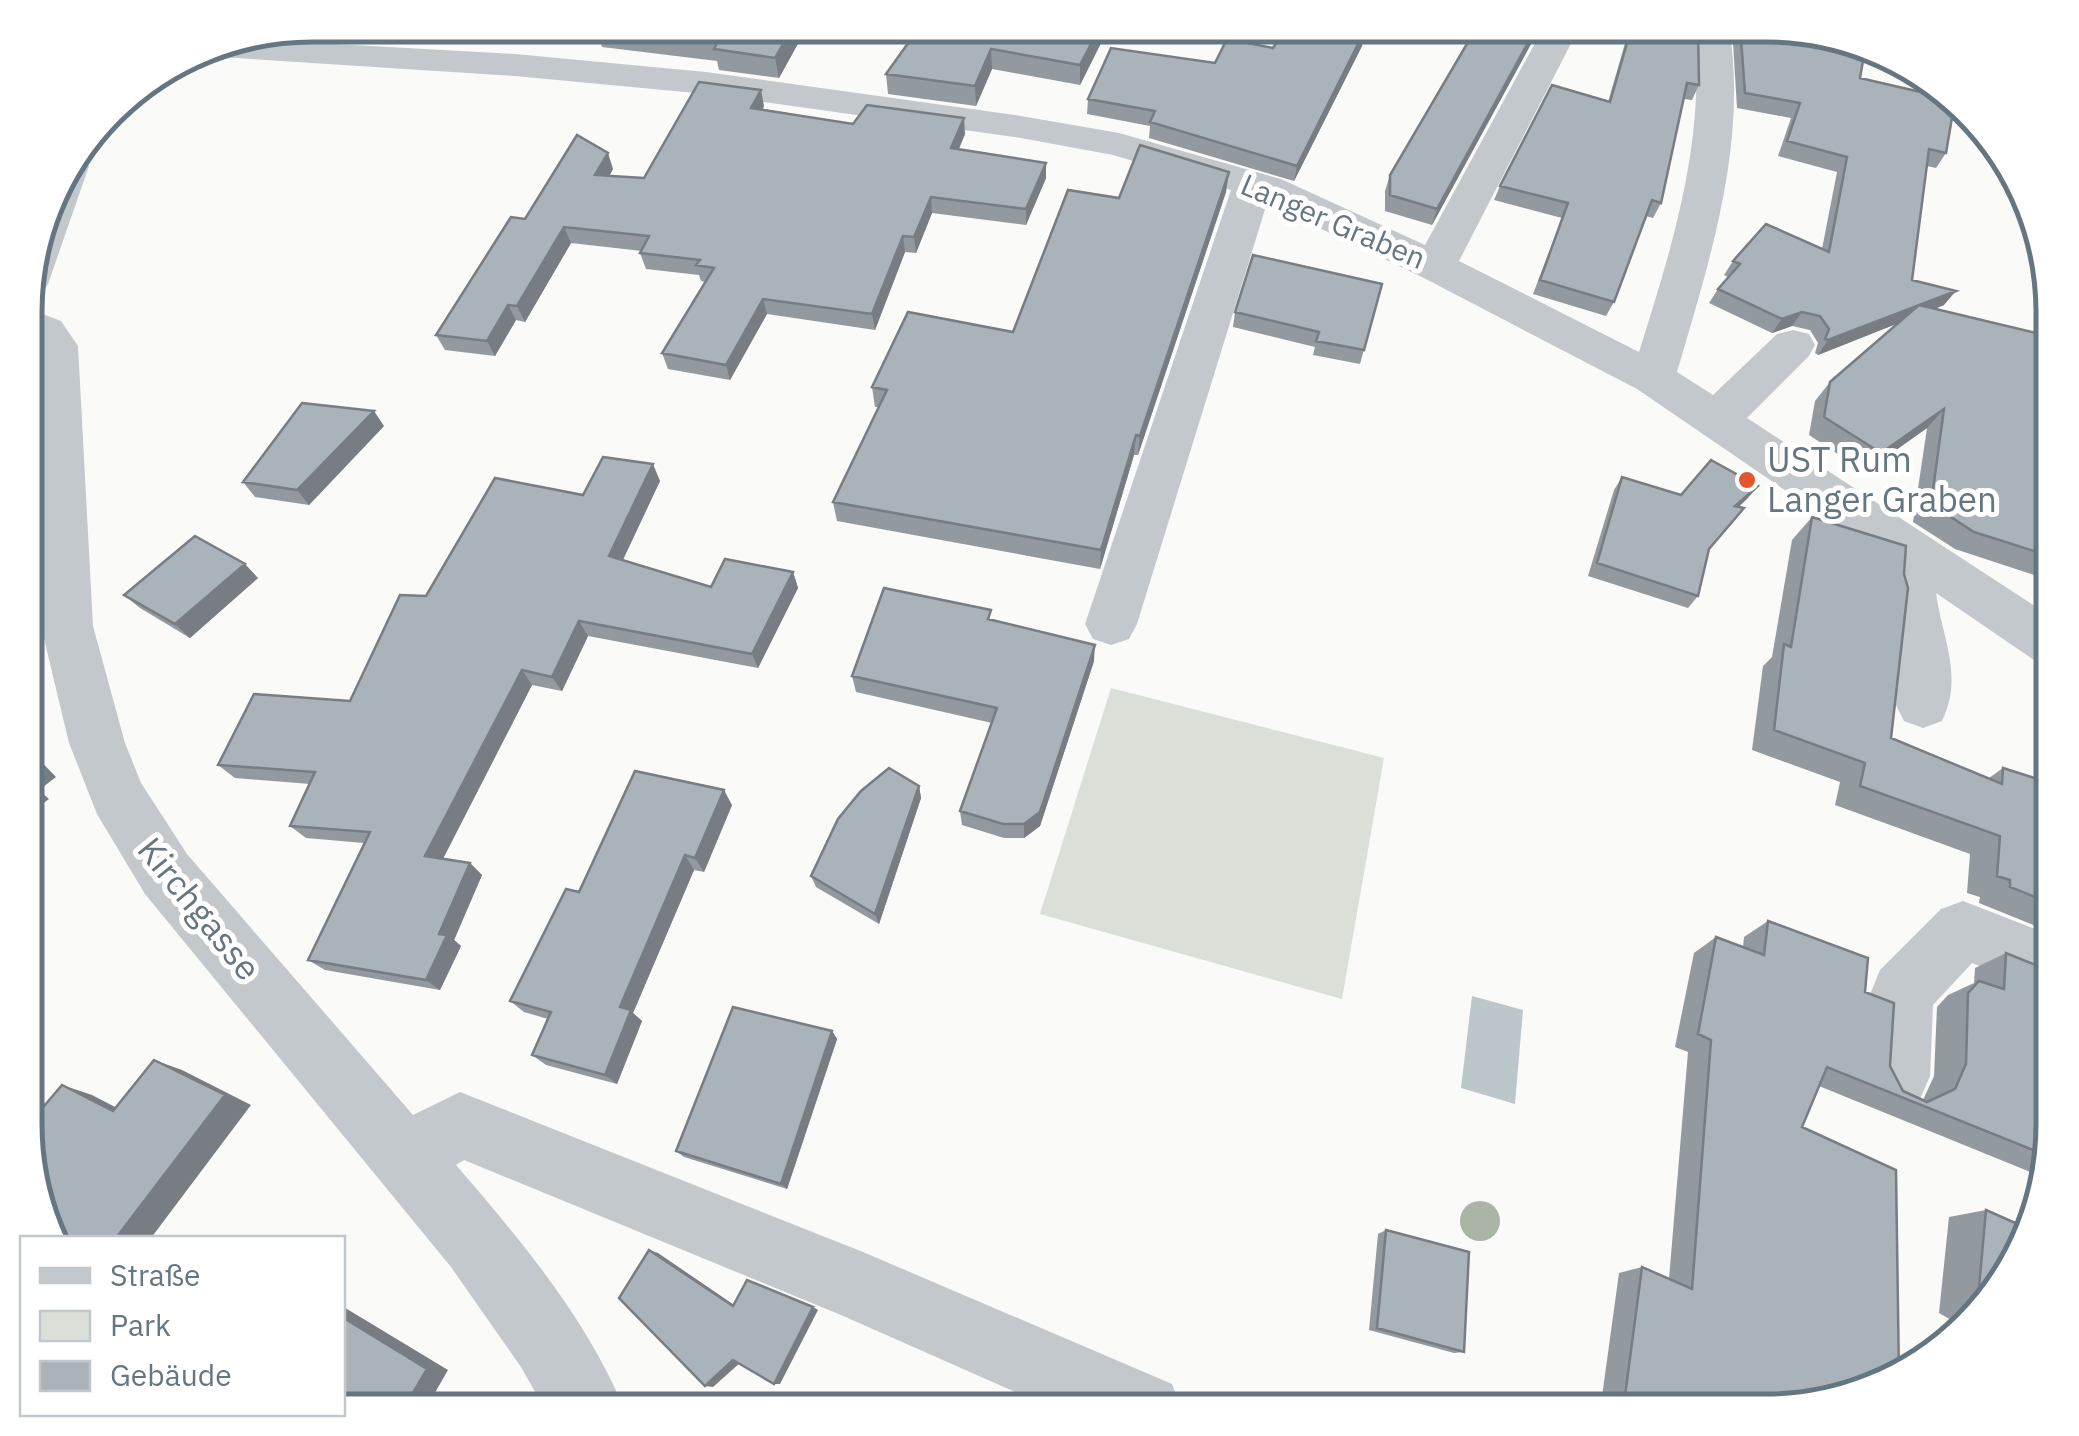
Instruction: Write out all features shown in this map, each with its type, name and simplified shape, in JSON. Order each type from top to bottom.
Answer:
[{"type":"street","points":[[1435,266],[1554,43]]},
{"type":"street","points":[[1653,378],[1702,212],[1719,66],[1715,43]]},
{"type":"street","name":"Langer Graben","points":[[266,47],[525,53],[1021,127],[1119,145],[1253,184],[1435,266],[1653,378],[2036,633]]},
{"type":"street","points":[[1111,624],[1253,184]]},
{"type":"street","name":"Kirchgasse","points":[[42,330],[56,346],[67,626],[97,743],[117,796],[166,874],[476,1242],[547,1341],[578,1393]]},
{"type":"street","points":[[1716,420],[1793,345]]},
{"type":"street","points":[[1913,551],[1910,597],[1924,644],[1926,666],[1922,705]]},
{"type":"street","points":[[1898,1076],[1902,992],[1963,930],[2036,959]]},
{"type":"street","points":[[407,1156],[460,1124],[862,1288],[1105,1394]]},
{"type":"green space","points":[[1111,688],[1384,758],[1342,999],[1040,914]]},
{"type":"shaded area","points":[[1472,996],[1523,1010],[1515,1104],[1461,1088]]},
{"type":"building","points":[[717,42],[784,42],[775,58],[714,49]]},
{"type":"building","points":[[909,42],[1092,43],[1080,65],[991,49],[975,86],[886,74]]},
{"type":"building","points":[[1225,43],[1273,48],[1276,43],[1359,43],[1297,166],[1150,122],[1155,111],[1088,99],[1111,48],[1215,63]]},
{"type":"building","points":[[1468,43],[1528,43],[1437,209],[1390,195],[1390,175]]},
{"type":"building","points":[[1627,43],[1698,43],[1699,85],[1687,83],[1661,203],[1652,200],[1614,302],[1540,280],[1568,203],[1500,186],[1552,85],[1610,102]]},
{"type":"building","points":[[1741,43],[1784,43],[1863,61],[1860,78],[1922,92],[1952,117],[1946,153],[1929,149],[1912,280],[1956,291],[1828,340],[1825,339],[1829,329],[1820,316],[1802,312],[1782,319],[1718,289],[1740,264],[1733,261],[1766,224],[1829,252],[1847,157],[1787,141],[1800,103],[1745,93]]},
{"type":"building","points":[[699,82],[761,90],[751,108],[853,124],[867,105],[964,118],[951,148],[1046,163],[1026,209],[931,197],[914,237],[903,236],[872,314],[763,299],[726,365],[662,353],[714,268],[696,265],[700,260],[640,253],[649,236],[564,227],[517,306],[508,305],[487,341],[436,335],[511,217],[525,219],[577,135],[608,153],[595,175],[644,178]]},
{"type":"building","points":[[1140,145],[1229,172],[1140,436],[1136,435],[1101,550],[833,502],[887,390],[872,387],[908,312],[1013,332],[1068,190],[1119,198]]},
{"type":"building","points":[[1253,255],[1382,284],[1364,350],[1316,341],[1319,332],[1235,312]]},
{"type":"building","points":[[1919,305],[2036,333],[2036,552],[1974,532],[1931,504],[1944,409],[1881,453],[1824,417],[1830,382]]},
{"type":"building","points":[[302,403],[374,411],[297,490],[243,482]]},
{"type":"building","points":[[603,457],[653,464],[609,556],[711,587],[725,559],[793,572],[752,654],[579,621],[552,677],[522,670],[425,856],[470,863],[439,934],[447,935],[426,980],[308,960],[370,832],[290,826],[315,772],[218,765],[254,694],[350,701],[400,595],[426,596],[495,478],[583,495]]},
{"type":"building","points":[[1711,460],[1758,486],[1735,506],[1744,508],[1709,549],[1698,596],[1597,563],[1622,477],[1681,495]]},
{"type":"building","points":[[1812,517],[1906,546],[1904,574],[1908,588],[1891,738],[2002,784],[2003,768],[2036,779],[2036,897],[2010,887],[2010,880],[1997,876],[2000,836],[1860,786],[1865,763],[1774,730],[1784,644],[1791,647]]},
{"type":"building","points":[[195,536],[245,564],[175,624],[124,595]]},
{"type":"building","points":[[884,588],[991,610],[988,619],[1095,645],[1040,812],[1024,824],[1003,824],[960,811],[997,708],[852,676]]},
{"type":"building","points":[[889,768],[919,786],[875,914],[811,876],[838,819],[861,791]]},
{"type":"building","points":[[635,771],[724,790],[695,858],[685,855],[620,1007],[631,1010],[605,1075],[532,1055],[551,1012],[510,1001],[566,889],[579,892]]},
{"type":"building","points":[[1768,921],[1868,958],[1865,992],[1894,1003],[1890,1066],[1903,1091],[1927,1102],[1955,1089],[1966,1064],[1968,993],[1979,981],[2004,989],[2006,953],[2036,965],[2035,1151],[1827,1067],[1802,1127],[1896,1170],[1899,1358],[1870,1373],[1802,1391],[1625,1394],[1642,1267],[1692,1289],[1711,1040],[1698,1034],[1716,937],[1764,955]]},
{"type":"building","points":[[733,1007],[832,1031],[781,1184],[676,1151]]},
{"type":"building","points":[[154,1060],[225,1095],[118,1236],[68,1236],[48,1176],[43,1107],[62,1085],[113,1111]]},
{"type":"building","points":[[1986,1210],[2017,1224],[1979,1291]]},
{"type":"building","points":[[1386,1230],[1469,1252],[1464,1352],[1377,1328]]},
{"type":"building","points":[[649,1250],[733,1306],[747,1280],[813,1307],[774,1384],[733,1360],[705,1386],[619,1298]]},
{"type":"building","points":[[345,1319],[427,1369],[413,1393],[345,1393]]},
{"type":"place","name":"UST Rum Langer Graben","points":[[1747,480]]}]
